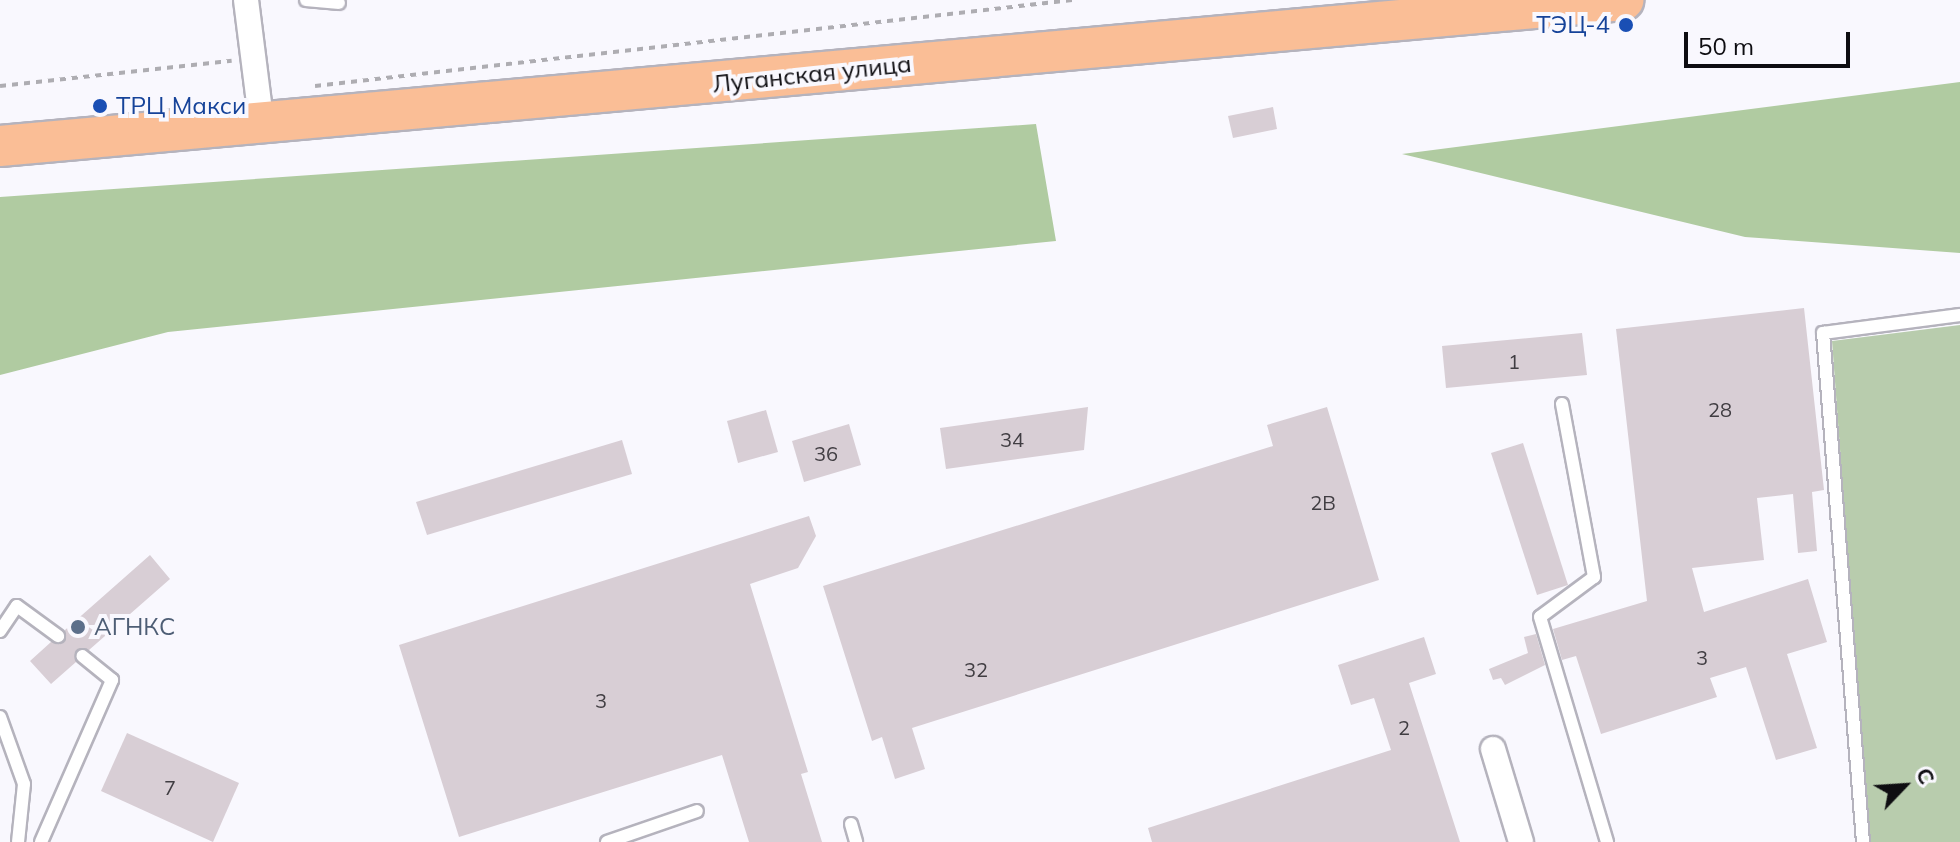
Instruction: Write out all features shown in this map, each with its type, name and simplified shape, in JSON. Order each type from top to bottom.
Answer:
[{"type":"highway","name":"Луганская улица","points":[[0,146],[262,127],[1424,7],[1623,0]]},
{"type":"street","points":[[246,0],[262,127]]},
{"type":"street","points":[[1493,749],[1521,842]]},
{"type":"lane","points":[[306,0],[339,3]]},
{"type":"lane","points":[[1863,842],[1823,333],[1960,315]]},
{"type":"lane","points":[[1562,404],[1594,577],[1540,617],[1607,842]]},
{"type":"lane","points":[[0,631],[17,606],[58,636]]},
{"type":"lane","points":[[41,842],[112,680],[82,656]]},
{"type":"lane","points":[[0,717],[24,784],[18,842]]},
{"type":"lane","points":[[607,842],[697,811]]},
{"type":"lane","points":[[851,824],[856,842]]},
{"type":"path","points":[[310,90],[322,81],[1072,0]]},
{"type":"path","points":[[0,86],[254,59]]},
{"type":"green space","points":[[1960,82],[1960,253],[1745,237],[1402,154]]},
{"type":"green space","points":[[1036,124],[1056,241],[168,332],[0,375],[0,197]]},
{"type":"green space","points":[[1960,325],[1960,842],[1869,842],[1832,341]]},
{"type":"building","points":[[1273,107],[1277,129],[1233,138],[1228,116]]},
{"type":"building","points":[[1804,308],[1824,490],[1812,492],[1817,551],[1798,553],[1793,494],[1757,498],[1764,560],[1692,568],[1704,612],[1808,579],[1827,642],[1787,654],[1817,748],[1776,760],[1746,667],[1710,678],[1717,697],[1601,734],[1576,656],[1562,660],[1553,629],[1647,601],[1616,329]]},
{"type":"building","points":[[1582,333],[1587,375],[1446,388],[1442,346]]},
{"type":"building","points":[[1088,407],[1084,450],[946,469],[940,428]]},
{"type":"building","points":[[1327,407],[1379,580],[912,728],[925,769],[895,779],[882,737],[872,741],[823,586],[1273,446],[1267,425]]},
{"type":"building","points":[[766,410],[778,452],[738,463],[727,421]]},
{"type":"building","points":[[849,424],[861,465],[804,482],[792,441]]},
{"type":"building","points":[[622,440],[632,474],[427,535],[416,502]]},
{"type":"building","points":[[1523,443],[1568,585],[1537,595],[1491,453]]},
{"type":"building","points":[[809,516],[816,536],[798,568],[750,584],[808,772],[801,774],[822,842],[749,842],[722,755],[459,837],[399,645]]},
{"type":"building","points":[[150,555],[170,579],[89,650],[76,650],[76,662],[51,684],[30,661],[51,642],[65,642],[65,630]]},
{"type":"building","points":[[1536,634],[1545,665],[1505,685],[1501,678],[1493,680],[1489,669],[1528,653],[1524,637]]},
{"type":"building","points":[[1424,637],[1436,674],[1409,683],[1460,842],[1152,842],[1148,828],[1391,750],[1374,698],[1351,705],[1338,665]]},
{"type":"building","points":[[127,733],[239,783],[213,842],[101,791]]},
{"type":"place","name":"ТЭЦ-4","points":[[1626,25]]},
{"type":"place","name":"ТРЦ Макси","points":[[100,106]]},
{"type":"place","name":"АГНКС","points":[[78,627]]}]
